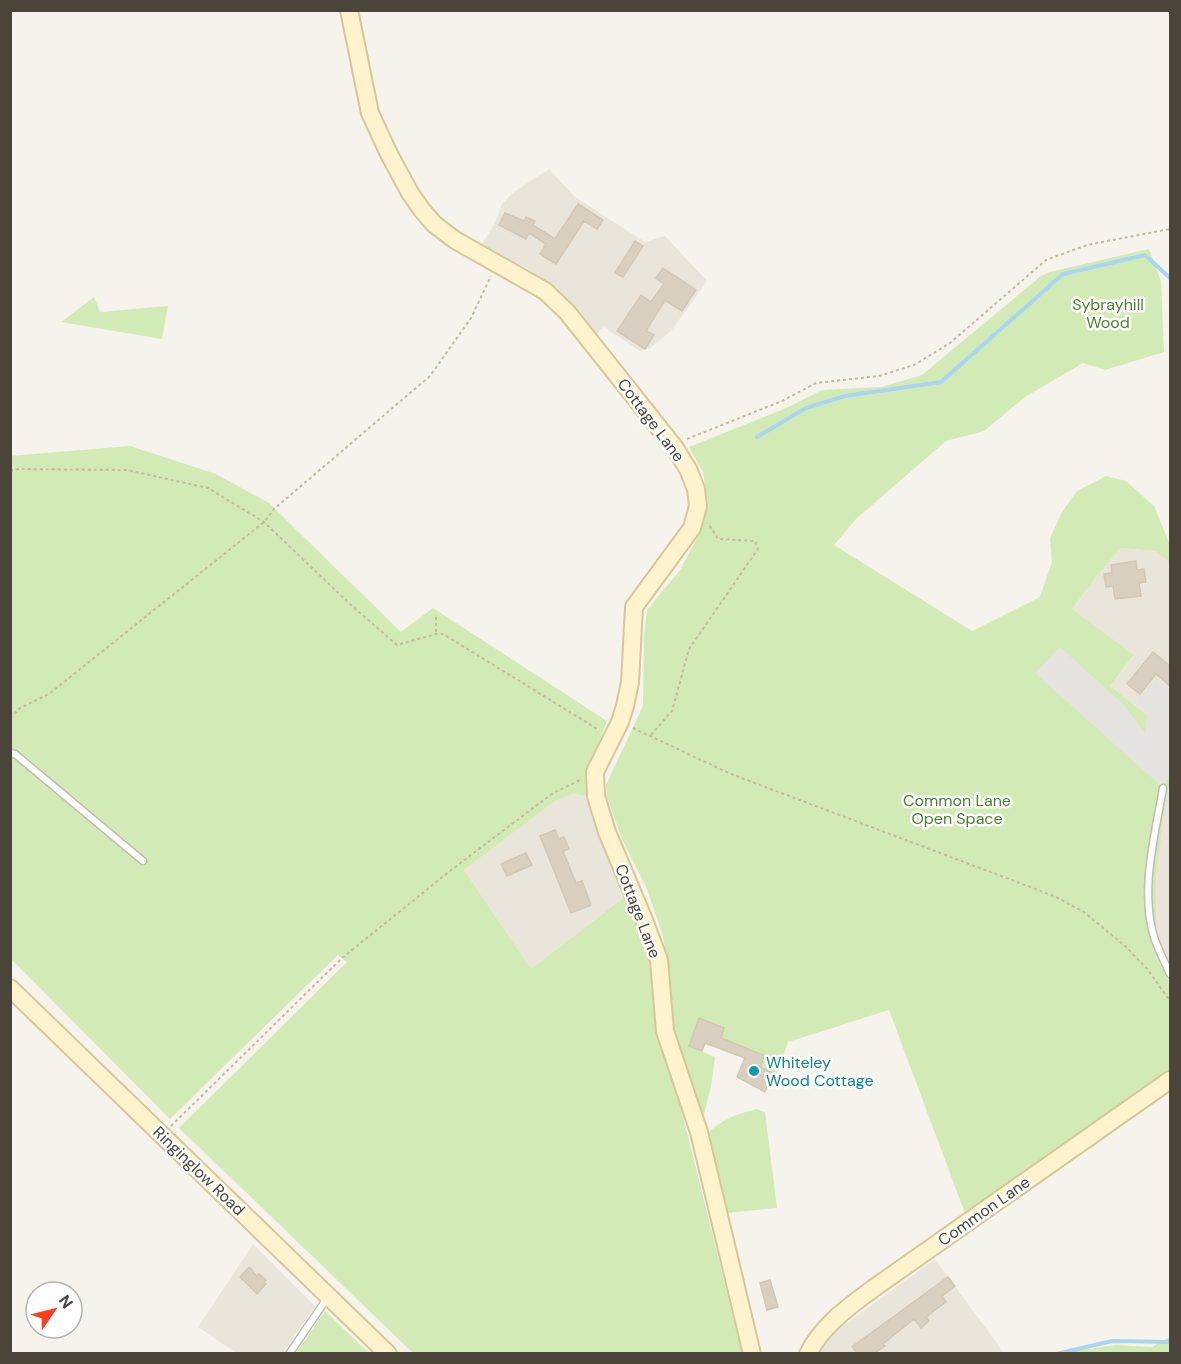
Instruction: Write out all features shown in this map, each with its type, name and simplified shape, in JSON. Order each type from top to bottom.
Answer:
[{"type":"street","name":"Cottage Lane","points":[[349,10],[370,113],[410,193],[434,224],[455,240],[545,291],[567,312],[675,448],[696,489],[698,506],[692,528],[634,607],[630,682],[616,729],[596,772],[596,796],[607,832],[659,960],[666,1031],[699,1132],[752,1353]]},
{"type":"street","name":"Ringinglow Road","points":[[10,988],[388,1353]]},
{"type":"street","name":"Common Lane","points":[[808,1353],[825,1329],[874,1287],[1170,1080]]},
{"type":"lane","points":[[10,753],[15,754],[143,861]]},
{"type":"lane","points":[[1163,788],[1149,864],[1149,907],[1155,939],[1170,974]]},
{"type":"lane","points":[[289,1353],[328,1296]]},
{"type":"path","points":[[675,448],[683,440],[782,401],[816,383],[879,376],[914,365],[950,344],[1046,260],[1087,245],[1170,229]]},
{"type":"path","points":[[10,718],[21,708],[49,694],[264,522],[274,509],[430,376],[471,318],[494,270],[495,263]]},
{"type":"path","points":[[10,471],[18,469],[127,470],[208,488],[264,522],[352,606],[397,645],[443,634],[616,729],[651,735],[732,774],[1054,896],[1084,912],[1126,947],[1148,970],[1170,1002]]},
{"type":"path","points":[[651,735],[672,711],[689,649],[758,549],[755,541],[718,539],[698,506]]},
{"type":"path","points":[[436,617],[436,634]]},
{"type":"path","points":[[162,1134],[342,958],[455,867],[553,793],[596,772]]},
{"type":"shaded area","points":[[549,169],[575,197],[645,242],[665,236],[707,281],[671,331],[650,348],[640,351],[604,327],[597,334],[558,292],[527,268],[480,247],[494,225],[502,204],[514,192]]},
{"type":"shaded area","points":[[1121,548],[1155,551],[1170,563],[1170,733],[1110,686],[1134,656],[1072,609]]},
{"type":"shaded area","points":[[1060,647],[1124,705],[1145,733],[1147,715],[1137,701],[1156,680],[1170,691],[1170,720],[1167,725],[1170,729],[1170,775],[1163,788],[1035,673]]},
{"type":"shaded area","points":[[1170,784],[1170,983],[1156,956],[1156,879],[1167,791]]},
{"type":"shaded area","points":[[572,794],[589,796],[627,895],[531,969],[464,870],[555,801]]},
{"type":"shaded area","points":[[253,1244],[315,1306],[283,1353],[236,1353],[198,1327]]},
{"type":"shaded area","points":[[935,1259],[1004,1353],[817,1354],[836,1331]]},
{"type":"green space","name":"Common Lane Open Space","points":[[1149,249],[1161,281],[1164,352],[1105,370],[1083,363],[1025,397],[984,431],[946,441],[856,519],[834,545],[972,631],[1040,597],[1052,562],[1050,538],[1062,512],[1077,491],[1106,476],[1126,481],[1154,506],[1170,545],[1170,563],[1155,551],[1121,548],[1072,609],[1134,655],[1110,686],[1170,733],[1170,784],[1167,792],[1156,879],[1156,956],[1170,983],[1170,1075],[966,1216],[889,1010],[788,1042],[777,1074],[755,1067],[758,1061],[762,1063],[765,1056],[721,1038],[724,1028],[699,1019],[689,1046],[715,1057],[711,1087],[702,1122],[673,1038],[671,986],[663,936],[647,889],[622,839],[607,797],[606,785],[643,706],[644,636],[647,610],[680,570],[699,535],[708,502],[703,472],[689,447],[784,409],[822,390],[881,387],[922,375],[1041,276]]},
{"type":"green space","points":[[94,297],[100,312],[168,306],[162,339],[61,322]]},
{"type":"green space","points":[[130,446],[216,474],[269,503],[401,632],[433,608],[607,721],[585,779],[589,796],[572,794],[555,801],[464,870],[531,969],[627,895],[651,959],[659,1036],[682,1112],[742,1353],[413,1353],[179,1128],[347,962],[338,955],[170,1119],[11,959],[10,456]]},
{"type":"green space","points":[[757,1109],[765,1112],[777,1208],[725,1213],[706,1137],[714,1127],[721,1123],[736,1115]]},
{"type":"green space","points":[[325,1311],[369,1353],[296,1353]]},
{"type":"green space","points":[[1170,1337],[1170,1353],[1061,1353],[1116,1345],[1152,1347]]},
{"type":"building","points":[[578,204],[603,220],[597,229],[584,221],[556,264],[540,254],[546,244],[529,233],[526,239],[499,225],[505,213],[524,221],[526,217],[535,221],[533,225],[555,239]]},
{"type":"building","points":[[635,241],[643,246],[623,277],[615,273]]},
{"type":"building","points":[[663,268],[696,290],[682,311],[665,300],[646,331],[654,335],[645,349],[617,331],[641,295],[651,302],[664,284],[656,278]]},
{"type":"building","points":[[1136,561],[1137,570],[1144,569],[1146,582],[1139,583],[1141,596],[1115,599],[1113,586],[1106,587],[1104,574],[1112,573],[1111,565]]},
{"type":"building","points":[[1153,652],[1170,666],[1170,686],[1156,674],[1140,694],[1127,684]]},
{"type":"building","points":[[555,830],[559,839],[564,837],[569,849],[563,851],[576,883],[582,881],[591,905],[571,913],[540,836]]},
{"type":"building","points":[[526,853],[532,865],[507,876],[501,864]]},
{"type":"building","points":[[699,1018],[724,1028],[721,1038],[765,1056],[760,1067],[773,1073],[765,1092],[737,1077],[745,1058],[705,1043],[702,1051],[689,1046]]},
{"type":"building","points":[[249,1267],[257,1276],[259,1274],[266,1280],[264,1283],[266,1284],[257,1294],[240,1277]]},
{"type":"building","points":[[948,1277],[955,1286],[942,1296],[946,1302],[926,1317],[929,1321],[921,1328],[914,1319],[875,1353],[857,1353],[852,1347]]},
{"type":"building","points":[[770,1280],[778,1307],[767,1310],[760,1283]]},
{"type":"waterway","points":[[757,437],[806,408],[845,396],[941,382],[1063,274],[1145,255],[1170,278]]},
{"type":"waterway","points":[[1056,1354],[1112,1341],[1170,1342]]},
{"type":"place","name":"Whiteley Wood Cottage","points":[[754,1071]]},
{"type":"park label","name":"Sybrayhill Wood","points":[[1108,313]]}]
